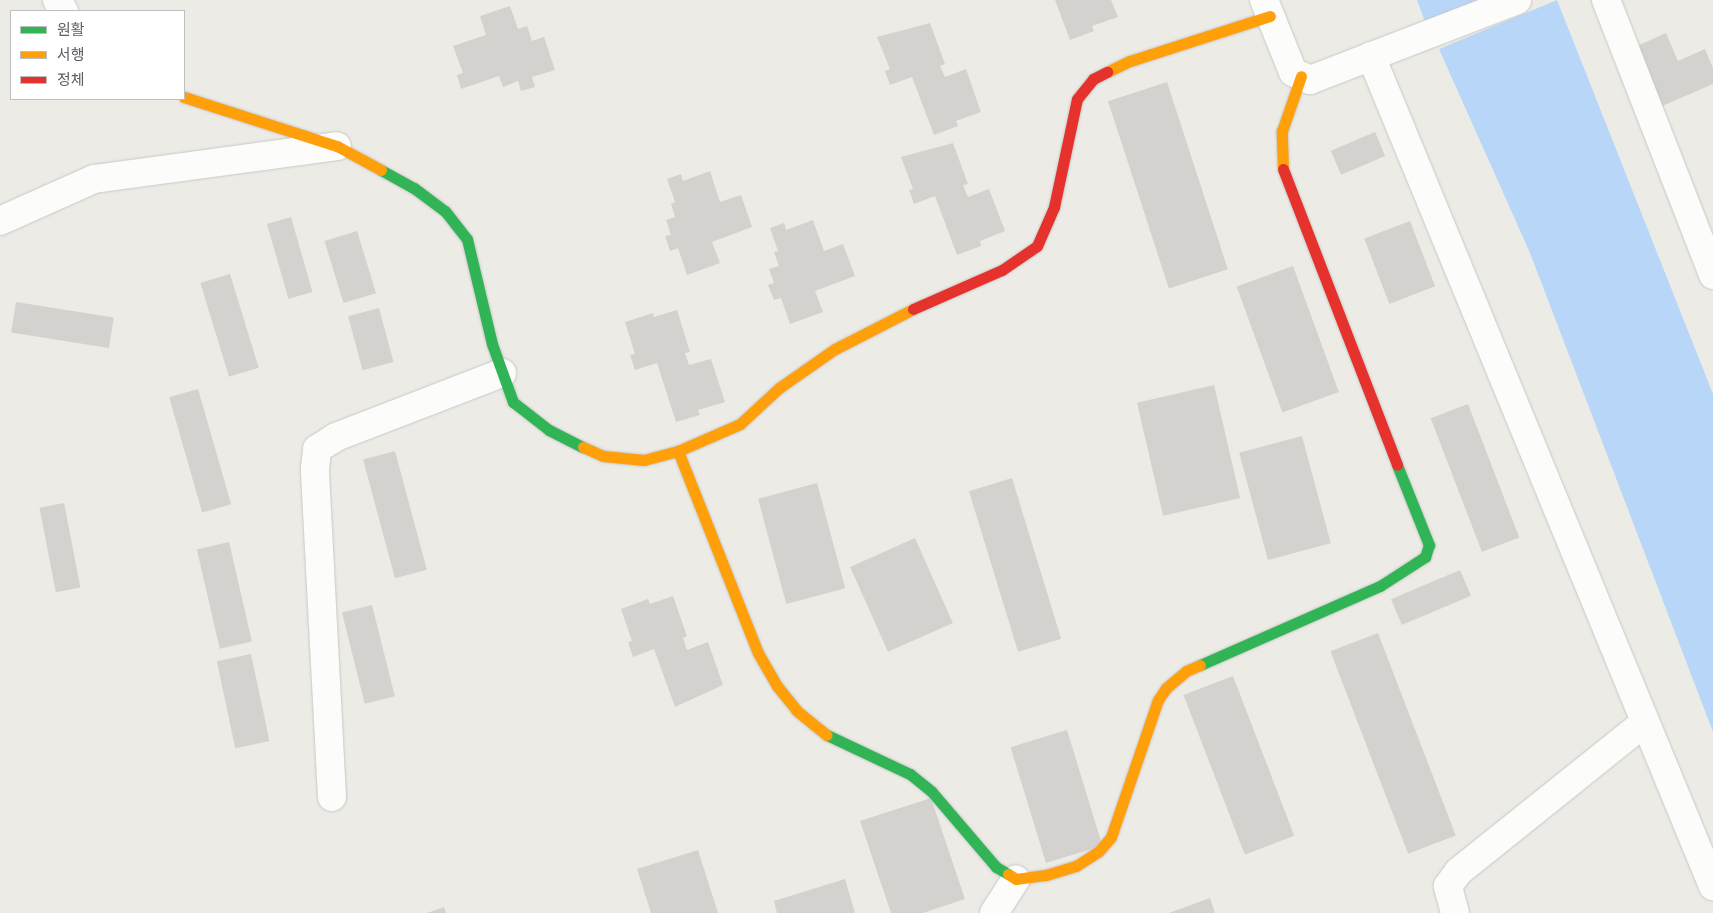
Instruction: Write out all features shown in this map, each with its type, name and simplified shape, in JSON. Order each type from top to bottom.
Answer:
[{"type":"street","points":[[185,97],[337,146],[414,188],[445,211],[467,239],[492,344],[513,402],[549,430],[603,456],[644,460],[678,451],[740,424],[779,388],[835,349],[905,312],[1002,270],[1037,246],[1054,208],[1077,99],[1093,79],[1130,61],[1267,8],[1293,72],[1310,80],[1517,0]]},
{"type":"street","points":[[1606,0],[1713,275]]},
{"type":"street","points":[[1371,56],[1644,723],[1713,886]]},
{"type":"street","points":[[678,451],[750,635],[777,686],[797,711],[821,732],[910,774],[932,792],[996,867],[1016,878],[1046,876],[1076,866],[1099,852],[1111,837],[1158,700],[1166,688],[1186,671],[1380,586],[1425,557],[1429,546],[1285,181],[1280,155],[1282,131],[1302,76]]},
{"type":"street","points":[[0,221],[94,179],[337,146]]},
{"type":"street","points":[[332,797],[315,469],[317,449],[336,437],[502,373]]},
{"type":"street","points":[[1455,913],[1448,886],[1458,872],[1644,723]]},
{"type":"street","points":[[994,913],[1016,878]]},
{"type":"water","points":[[1417,0],[1479,0],[1425,22]]},
{"type":"water","points":[[1557,0],[1713,394],[1713,732],[1530,253],[1439,49]]},
{"type":"pier","points":[[1548,0],[1555,0],[1436,50],[1438,46]]},
{"type":"building","points":[[1055,0],[1111,0],[1118,17],[1092,26],[1094,31],[1070,40]]},
{"type":"building","points":[[510,6],[518,29],[527,26],[532,41],[544,37],[555,70],[532,77],[535,87],[521,91],[518,81],[503,87],[499,76],[461,89],[457,75],[463,73],[453,46],[486,35],[480,16]]},
{"type":"building","points":[[930,23],[945,64],[940,66],[945,77],[966,69],[981,112],[956,121],[958,126],[934,135],[912,77],[890,85],[885,71],[890,69],[877,37]]},
{"type":"building","points":[[1666,33],[1678,61],[1705,49],[1713,68],[1713,84],[1662,106],[1637,46]]},
{"type":"building","points":[[1167,82],[1228,269],[1169,289],[1108,101]]},
{"type":"building","points":[[1375,132],[1385,156],[1341,175],[1331,151]]},
{"type":"building","points":[[953,143],[968,184],[963,185],[968,197],[989,189],[1005,231],[980,241],[981,246],[957,255],[935,196],[914,204],[909,190],[913,189],[901,157]]},
{"type":"building","points":[[710,171],[720,202],[741,195],[752,227],[712,242],[720,263],[687,275],[678,248],[670,251],[665,236],[671,235],[666,220],[675,217],[671,204],[675,202],[667,179],[681,174],[683,181]]},
{"type":"building","points":[[291,217],[312,292],[288,299],[267,224]]},
{"type":"building","points":[[813,220],[824,251],[843,244],[855,276],[815,291],[823,312],[790,324],[781,298],[774,300],[768,285],[774,283],[769,269],[779,266],[774,252],[778,251],[770,228],[784,223],[786,230]]},
{"type":"building","points":[[1410,221],[1435,286],[1389,304],[1364,239]]},
{"type":"building","points":[[357,231],[376,293],[343,303],[324,241]]},
{"type":"building","points":[[1293,266],[1339,392],[1282,412],[1237,287]]},
{"type":"building","points":[[230,274],[259,368],[229,377],[200,283]]},
{"type":"building","points":[[16,302],[114,317],[109,348],[11,333]]},
{"type":"building","points":[[379,308],[393,362],[363,370],[348,316]]},
{"type":"building","points":[[677,310],[690,352],[685,353],[689,365],[711,359],[725,402],[698,410],[700,415],[676,422],[657,363],[635,370],[630,355],[635,354],[625,322],[653,313],[654,317]]},
{"type":"building","points":[[1214,385],[1240,498],[1163,516],[1137,403]]},
{"type":"building","points":[[198,389],[231,504],[202,513],[169,397]]},
{"type":"building","points":[[1468,404],[1519,538],[1482,552],[1431,418]]},
{"type":"building","points":[[1302,436],[1331,543],[1268,560],[1239,453]]},
{"type":"building","points":[[395,451],[427,570],[395,578],[363,460]]},
{"type":"building","points":[[1012,478],[1061,639],[1018,652],[969,491]]},
{"type":"building","points":[[817,483],[845,588],[786,604],[758,499]]},
{"type":"building","points":[[64,503],[80,587],[56,592],[39,508]]},
{"type":"building","points":[[915,538],[953,623],[888,652],[850,567]]},
{"type":"building","points":[[229,542],[252,641],[220,649],[197,549]]},
{"type":"building","points":[[1460,570],[1471,596],[1402,625],[1391,599]]},
{"type":"building","points":[[673,596],[687,636],[683,638],[687,650],[708,642],[723,685],[675,707],[654,649],[633,657],[628,642],[632,641],[621,609],[648,599],[650,604]]},
{"type":"building","points":[[372,605],[395,696],[365,704],[342,612]]},
{"type":"building","points":[[1378,633],[1456,836],[1408,854],[1330,651]]},
{"type":"building","points":[[251,654],[270,741],[235,748],[217,661]]},
{"type":"building","points":[[1233,676],[1294,836],[1245,855],[1184,695]]},
{"type":"building","points":[[1067,730],[1102,846],[1046,863],[1011,747]]},
{"type":"building","points":[[931,798],[965,899],[923,913],[891,913],[860,821]]},
{"type":"building","points":[[698,850],[718,913],[651,913],[637,869]]},
{"type":"building","points":[[845,879],[855,913],[777,913],[774,901]]},
{"type":"building","points":[[1210,898],[1215,913],[1169,913]]},
{"type":"building","points":[[444,907],[446,913],[427,913]]},
{"type":"traffic: fast","points":[[381,170],[414,188],[445,211],[467,239],[492,344],[513,402],[549,430],[583,447]]},
{"type":"traffic: fast","points":[[1200,665],[1380,586],[1425,557],[1429,545],[1397,465]]},
{"type":"traffic: fast","points":[[827,735],[910,774],[932,792],[996,867],[1008,874]]},
{"type":"traffic: slow","points":[[1107,72],[1130,61],[1270,16]]},
{"type":"traffic: slow","points":[[1283,169],[1282,131],[1301,76]]},
{"type":"traffic: slow","points":[[185,97],[337,146],[381,170]]},
{"type":"traffic: slow","points":[[583,447],[603,456],[644,460],[678,451],[740,424],[779,388],[835,349],[913,309]]},
{"type":"traffic: slow","points":[[678,451],[758,653],[777,686],[797,711],[827,735]]},
{"type":"traffic: slow","points":[[1008,874],[1016,879],[1046,875],[1076,866],[1099,851],[1111,837],[1158,700],[1166,688],[1186,671],[1200,665]]},
{"type":"traffic: jam","points":[[913,309],[1002,270],[1037,246],[1054,207],[1077,99],[1093,79],[1107,72]]},
{"type":"traffic: jam","points":[[1283,169],[1397,465]]}]
